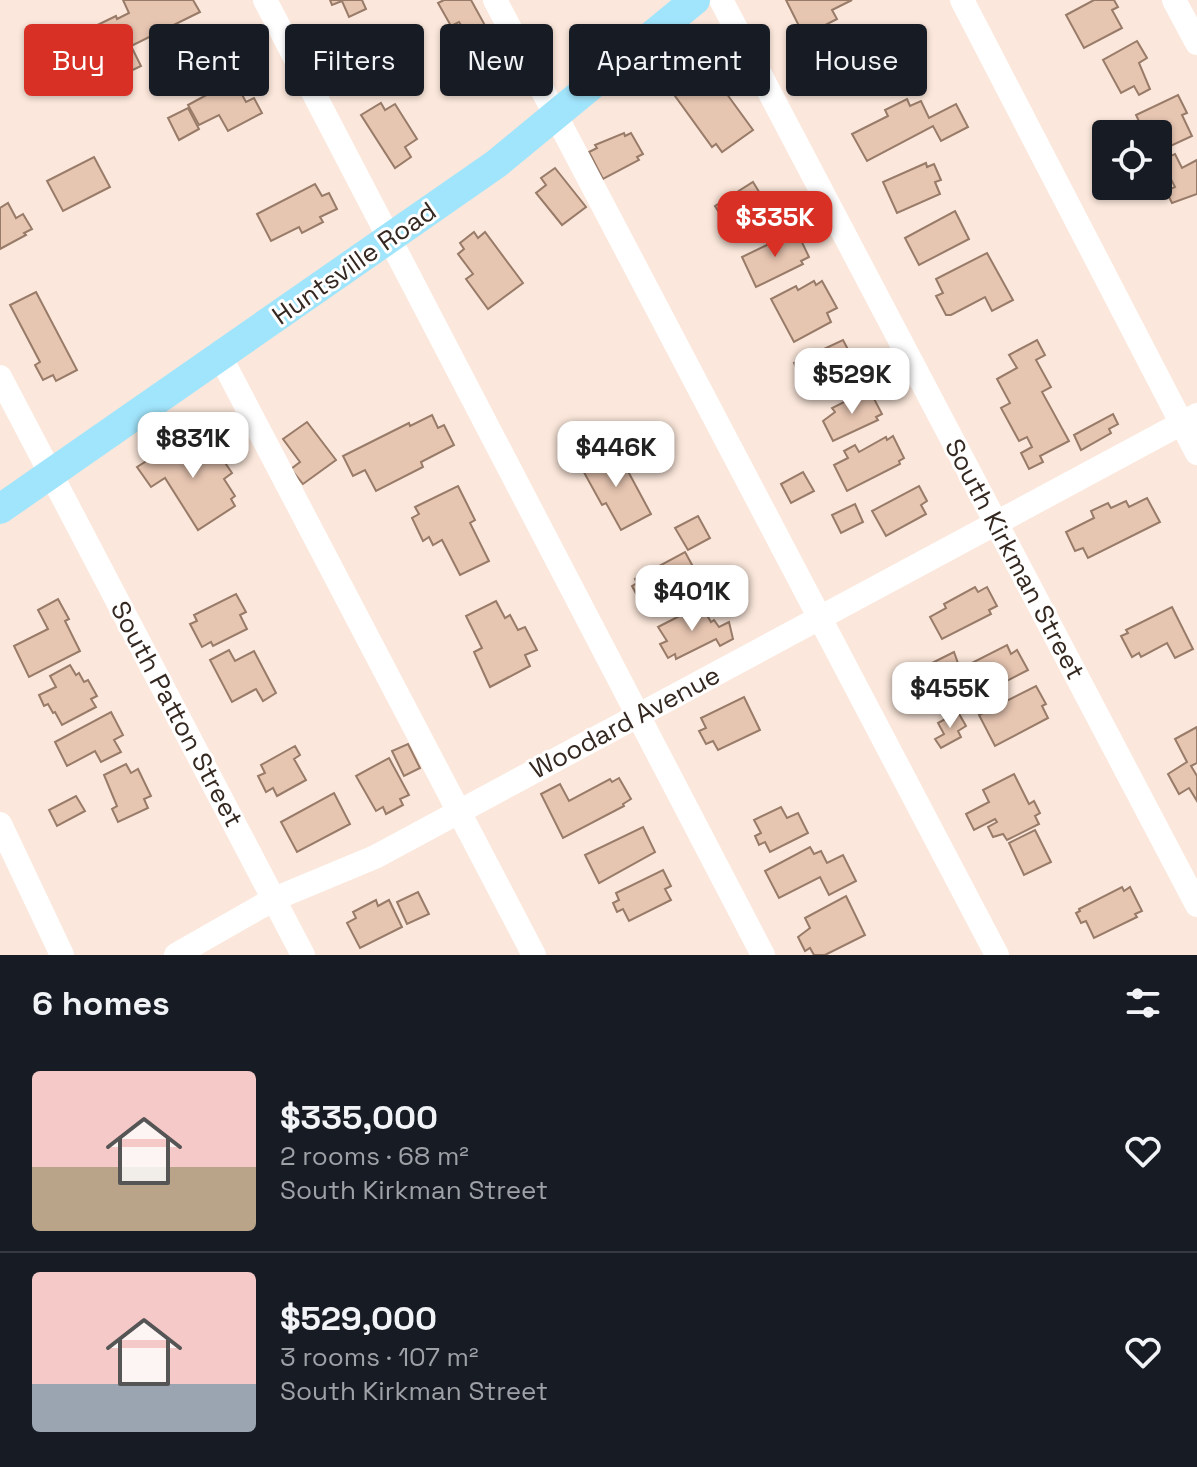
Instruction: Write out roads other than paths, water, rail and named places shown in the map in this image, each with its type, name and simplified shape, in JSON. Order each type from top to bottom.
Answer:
[{"type":"main road","name":"Huntsville Road","points":[[0,509],[496,164],[695,0]]},
{"type":"street","points":[[265,0],[763,955]]},
{"type":"street","points":[[495,0],[997,955]]},
{"type":"street","name":"South Kirkman Street","points":[[721,0],[1197,905]]},
{"type":"street","points":[[962,0],[1189,418],[1197,453]]},
{"type":"street","points":[[1174,0],[1197,43]]},
{"type":"street","points":[[220,356],[534,955]]},
{"type":"street","name":"South Patton Street","points":[[0,377],[303,955]]},
{"type":"street","name":"Woodard Avenue","points":[[176,955],[274,899],[375,857],[637,714],[820,620],[1189,418]]},
{"type":"street","points":[[0,824],[62,955]]}]
